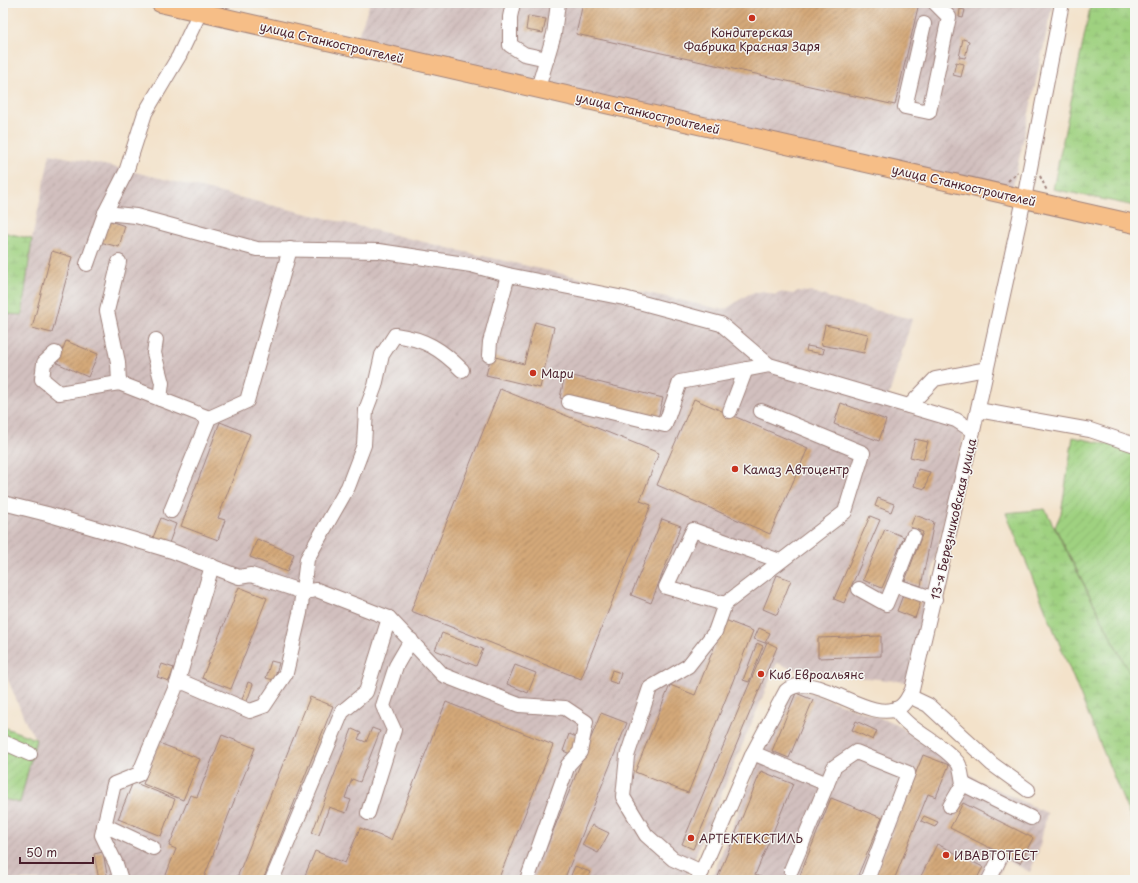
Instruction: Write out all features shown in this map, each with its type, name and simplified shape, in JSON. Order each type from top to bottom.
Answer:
[{"type":"main road","name":"улица Станкостроителей","points":[[160,3],[1135,224]]},
{"type":"street","points":[[513,3],[510,17],[510,45],[524,54],[547,59]]},
{"type":"street","points":[[538,88],[554,34],[558,3]]},
{"type":"street","points":[[924,24],[905,107],[929,112],[949,17],[936,3]]},
{"type":"street","name":"13-я Березниковская улица","points":[[895,710],[904,704],[914,684],[935,599],[1024,199],[1062,3]]},
{"type":"street","points":[[87,264],[105,213],[126,172],[145,113],[179,56],[200,12]]},
{"type":"street","points":[[105,213],[136,216],[257,249],[379,251],[472,265],[508,276],[624,298],[722,324],[769,365],[956,420],[973,431]]},
{"type":"street","points":[[171,510],[209,418],[247,401],[290,249]]},
{"type":"street","points":[[119,262],[107,311],[118,362],[119,383]]},
{"type":"street","points":[[489,355],[490,342],[508,276]]},
{"type":"street","points":[[177,684],[185,683],[250,711],[264,706],[286,673],[300,613],[307,559],[348,487],[364,445],[366,410],[375,386],[382,355],[395,335],[415,338],[447,355],[462,370]]},
{"type":"street","points":[[156,340],[154,353],[162,384],[160,399]]},
{"type":"street","points":[[54,353],[44,363],[42,379],[59,393],[119,383],[209,418]]},
{"type":"street","points":[[569,402],[665,425],[680,382],[769,365]]},
{"type":"street","points":[[730,411],[746,369]]},
{"type":"street","points":[[909,406],[935,379],[986,369]]},
{"type":"street","points":[[762,410],[863,453],[845,512],[725,604],[715,632],[688,666],[650,688],[627,756],[623,797],[646,835],[673,859],[700,878],[753,753],[780,700],[786,691],[794,685],[810,687],[876,709],[889,711],[895,710],[903,721],[949,754],[959,764],[963,784],[950,806]]},
{"type":"street","points":[[978,410],[1090,430],[1135,445]]},
{"type":"street","points":[[3,503],[47,514],[172,551],[239,577],[251,575],[303,592],[317,590],[389,618],[443,675],[519,705],[565,708],[586,722],[580,752],[568,765],[527,880]]},
{"type":"street","points":[[725,604],[666,587],[693,530],[780,561]]},
{"type":"street","points":[[859,589],[886,604],[913,536]]},
{"type":"street","points":[[121,880],[116,864],[102,835],[114,784],[139,774],[177,684],[212,566]]},
{"type":"street","points":[[894,585],[935,599]]},
{"type":"street","points":[[272,880],[342,712],[366,692],[389,618]]},
{"type":"street","points":[[368,813],[394,730],[383,706],[396,666],[411,640]]},
{"type":"street","points":[[909,696],[928,705],[992,764],[1028,790]]},
{"type":"street","points":[[3,742],[30,754]]},
{"type":"street","points":[[791,870],[834,767],[856,752],[908,774],[867,880]]},
{"type":"street","points":[[753,753],[827,784]]},
{"type":"street","points":[[963,784],[1031,818]]},
{"type":"street","points":[[104,825],[153,848]]},
{"type":"street","points":[[989,880],[999,860]]},
{"type":"shaded area","points":[[370,3],[1053,3],[1012,191],[355,44]]},
{"type":"shaded area","points":[[50,154],[114,167],[465,252],[724,310],[749,294],[763,291],[775,295],[779,292],[793,294],[798,291],[816,293],[842,302],[912,319],[886,405],[965,430],[907,682],[797,671],[777,663],[685,880],[3,880],[3,799],[19,803],[36,739],[27,725],[3,668],[3,314],[22,315],[32,239]]},
{"type":"shaded area","points":[[800,691],[816,695],[894,723],[979,781],[1047,813],[1039,850],[1030,872],[1006,860],[996,880],[707,880],[714,872],[766,743],[790,693]]},
{"type":"green space","points":[[1091,3],[1135,3],[1135,206],[1053,189]]},
{"type":"green space","points":[[3,232],[32,239],[22,315],[3,314]]},
{"type":"green space","points":[[1073,437],[1135,450],[1135,684],[1055,527],[1061,513]]},
{"type":"green space","points":[[1045,509],[1135,684],[1135,829],[1006,513]]},
{"type":"green space","points":[[3,727],[36,739],[20,803],[3,799]]},
{"type":"building","points":[[583,3],[919,3],[895,105],[576,34]]},
{"type":"building","points":[[960,9],[965,10],[963,18],[959,17]]},
{"type":"building","points":[[528,16],[546,19],[543,33],[526,30]]},
{"type":"building","points":[[963,39],[969,41],[965,58],[959,57]]},
{"type":"building","points":[[956,62],[964,64],[961,77],[953,75]]},
{"type":"building","points":[[107,220],[125,226],[119,247],[100,242]]},
{"type":"building","points":[[52,251],[72,257],[52,333],[32,328]]},
{"type":"building","points":[[535,322],[554,327],[540,388],[486,375],[491,356],[524,364]]},
{"type":"building","points":[[825,325],[868,334],[864,353],[821,345]]},
{"type":"building","points":[[66,341],[98,354],[88,377],[57,363]]},
{"type":"building","points":[[807,346],[824,349],[823,354],[806,351]]},
{"type":"building","points":[[565,374],[663,398],[657,422],[560,398]]},
{"type":"building","points":[[500,389],[659,453],[640,501],[651,505],[581,679],[411,611]]},
{"type":"building","points":[[694,399],[808,448],[770,534],[657,485]]},
{"type":"building","points":[[841,403],[886,420],[879,441],[834,424]]},
{"type":"building","points":[[220,422],[250,434],[218,518],[225,520],[218,540],[181,526]]},
{"type":"building","points":[[915,439],[928,442],[923,460],[910,457]]},
{"type":"building","points":[[918,469],[930,472],[925,489],[914,486]]},
{"type":"building","points":[[878,498],[894,504],[891,512],[875,506]]},
{"type":"building","points":[[915,515],[934,522],[921,586],[905,581],[923,532],[910,527]]},
{"type":"building","points":[[870,516],[880,520],[844,603],[834,599]]},
{"type":"building","points":[[161,518],[176,524],[168,546],[152,540]]},
{"type":"building","points":[[662,519],[681,526],[651,603],[631,595]]},
{"type":"building","points":[[885,529],[904,537],[882,588],[863,580]]},
{"type":"building","points":[[257,539],[294,554],[287,572],[250,557]]},
{"type":"building","points":[[777,575],[791,580],[777,615],[763,609]]},
{"type":"building","points":[[239,587],[267,598],[231,689],[202,678]]},
{"type":"building","points":[[903,595],[921,601],[915,618],[897,611]]},
{"type":"building","points":[[725,620],[753,631],[688,793],[635,772],[670,685],[695,695]]},
{"type":"building","points":[[759,628],[770,633],[765,643],[754,639]]},
{"type":"building","points":[[442,633],[483,649],[476,666],[435,650]]},
{"type":"building","points":[[881,636],[881,656],[818,658],[818,638]]},
{"type":"building","points":[[767,642],[777,647],[693,849],[682,844]]},
{"type":"building","points":[[757,643],[763,646],[749,682],[743,680]]},
{"type":"building","points":[[271,661],[279,663],[274,680],[266,678]]},
{"type":"building","points":[[162,664],[174,668],[169,681],[157,677]]},
{"type":"building","points":[[515,665],[536,673],[528,693],[507,684]]},
{"type":"building","points":[[612,670],[621,673],[618,684],[609,681]]},
{"type":"building","points":[[248,682],[253,684],[246,704],[241,702]]},
{"type":"building","points":[[796,693],[813,700],[789,758],[772,751]]},
{"type":"building","points":[[310,697],[333,706],[263,880],[236,880]]},
{"type":"building","points":[[446,702],[553,745],[498,880],[309,880],[304,878],[315,851],[345,863],[360,828],[391,840]]},
{"type":"building","points":[[601,713],[627,723],[564,880],[538,880],[534,878]]},
{"type":"building","points":[[856,721],[877,731],[873,740],[852,730]]},
{"type":"building","points":[[372,728],[380,731],[360,782],[352,779],[345,798],[351,800],[346,813],[329,807],[319,835],[312,833],[352,729],[361,733],[358,739],[366,742]]},
{"type":"building","points":[[569,734],[579,738],[573,755],[563,751]]},
{"type":"building","points":[[222,735],[255,748],[203,880],[164,880],[176,849],[169,846],[190,795],[197,797]]},
{"type":"building","points":[[159,743],[200,759],[183,800],[143,784]]},
{"type":"building","points":[[923,755],[949,765],[936,797],[928,794],[894,880],[873,880]]},
{"type":"building","points":[[761,771],[793,784],[755,875],[768,880],[717,879]]},
{"type":"building","points":[[133,782],[175,799],[161,836],[118,819]]},
{"type":"building","points":[[831,798],[882,818],[856,880],[798,880]]},
{"type":"building","points":[[963,803],[1033,838],[1020,863],[950,828]]},
{"type":"building","points":[[924,816],[938,822],[935,827],[921,821]]},
{"type":"building","points":[[592,825],[609,833],[598,853],[582,845]]},
{"type":"building","name":"ИВАВТОТЕСТ","points":[[937,844],[983,867],[976,880],[919,880]]},
{"type":"building","points":[[103,852],[108,880],[99,880],[94,854]]},
{"type":"building","points":[[575,866],[590,872],[587,880],[569,880]]},
{"type":"place","name":"Кондитерская Фабрика Красная Заря","points":[[752,18]]},
{"type":"place","name":"Мари","points":[[533,373]]},
{"type":"place","name":"Камаз Автоцентр","points":[[735,469]]},
{"type":"place","name":"Киб Евроальянс","points":[[761,674]]},
{"type":"place","name":"АРТЕКТЕКСТИЛЬ","points":[[691,838]]},
{"type":"place","name":"ИВАВТОТЕСТ","points":[[946,855]]}]
